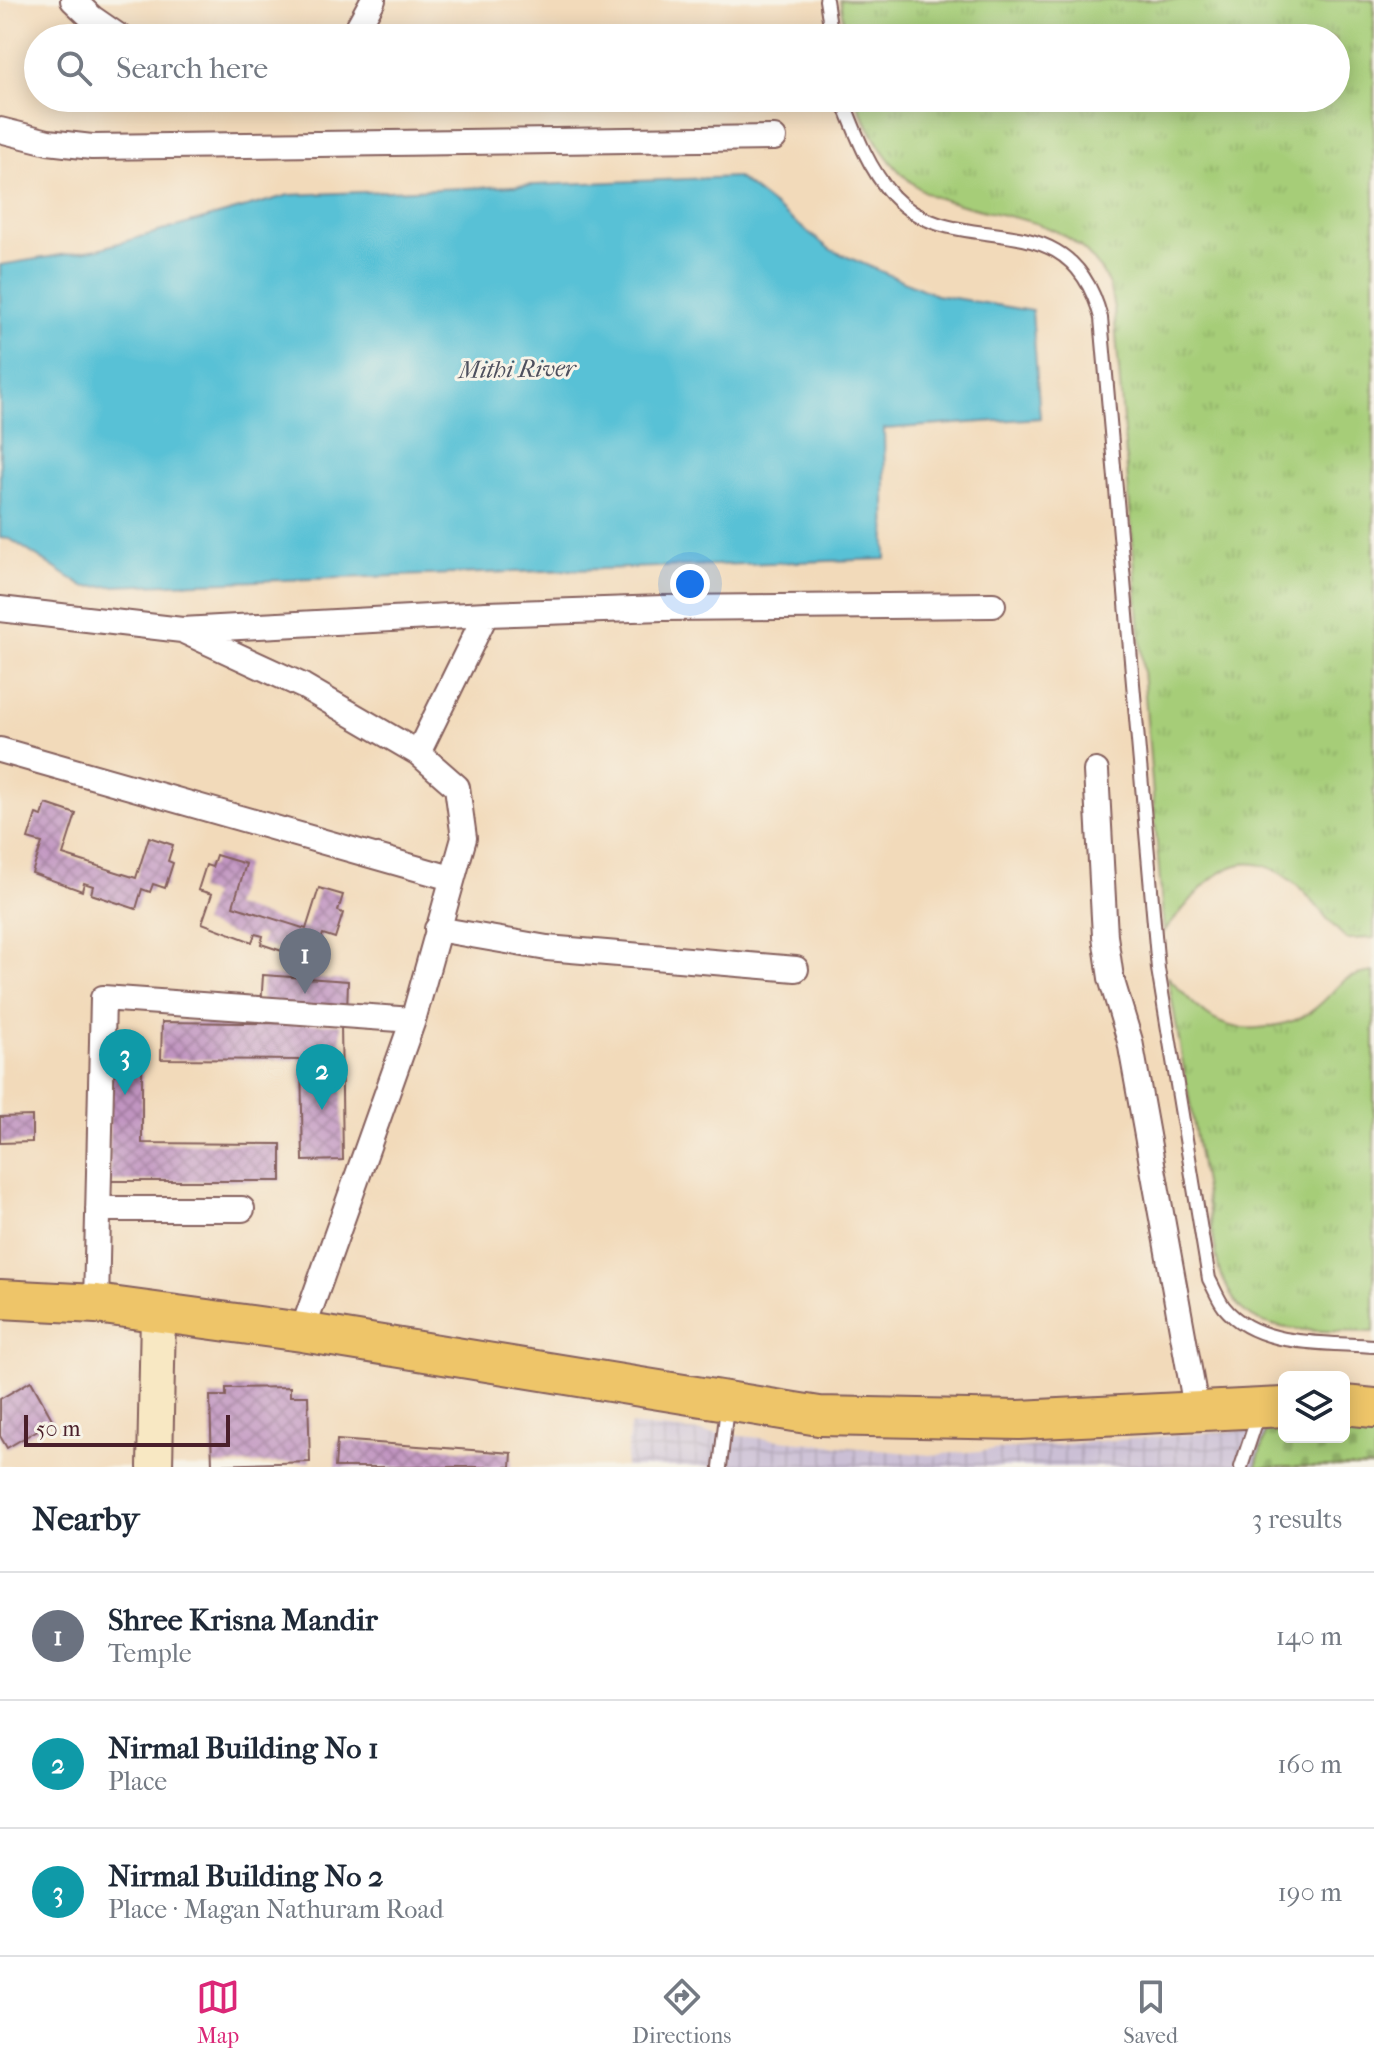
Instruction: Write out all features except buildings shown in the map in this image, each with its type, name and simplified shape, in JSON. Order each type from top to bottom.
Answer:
[{"type":"main road","points":[[0,1299],[96,1304],[302,1332],[835,1416],[1019,1420],[1272,1408]]},
{"type":"main road","points":[[155,1467],[158,1314]]},
{"type":"main road","points":[[1350,1406],[1374,1408]]},
{"type":"street","points":[[73,0],[101,24]]},
{"type":"street","points":[[360,24],[373,0]]},
{"type":"street","points":[[0,130],[48,142],[92,147],[774,138]]},
{"type":"street","points":[[0,609],[182,630],[663,608],[993,605]]},
{"type":"street","points":[[418,753],[486,614]]},
{"type":"street","points":[[182,630],[303,686],[418,753],[457,787],[464,838],[413,1020],[302,1332]]},
{"type":"street","points":[[0,750],[451,878]]},
{"type":"street","points":[[1096,771],[1105,936],[1111,978],[1130,1041],[1197,1413]]},
{"type":"street","points":[[437,929],[547,948],[796,969]]},
{"type":"street","points":[[96,1304],[103,998],[413,1020]]},
{"type":"street","points":[[98,1209],[242,1209]]},
{"type":"lane","points":[[826,0],[830,24]]},
{"type":"lane","points":[[848,112],[867,160],[894,197],[925,219],[953,227],[1031,240],[1061,252],[1094,292],[1101,318],[1158,969],[1209,1279],[1225,1308],[1249,1328],[1271,1338],[1374,1346]]},
{"type":"lane","points":[[720,1467],[728,1401]]},
{"type":"lane","points":[[1241,1467],[1272,1408]]},
{"type":"shaded area","points":[[630,1425],[930,1455],[1267,1428],[1256,1467],[625,1467]]},
{"type":"green space","points":[[840,0],[1374,0],[1374,938],[1347,939],[1301,889],[1279,872],[1259,864],[1241,864],[1224,870],[1194,896],[1164,932],[1114,309],[1109,286],[1092,259],[1076,243],[1058,232],[926,193],[890,161],[861,112],[1350,112],[1350,24],[844,24]]},
{"type":"green space","points":[[1374,972],[1374,1332],[1307,1330],[1273,1325],[1258,1320],[1240,1308],[1219,1270],[1168,977],[1211,1017],[1235,1027],[1250,1029],[1297,1019],[1322,1003],[1345,981]]},
{"type":"green space","points":[[1267,1428],[1278,1429],[1278,1443],[1350,1443],[1350,1431],[1374,1435],[1374,1467],[1256,1467]]},
{"type":"water","name":"Mithi River","points":[[737,177],[831,250],[936,295],[1032,311],[1040,418],[884,429],[886,559],[84,587],[10,539],[0,538],[0,265],[98,249],[289,195]]},
{"type":"place","name":"Shree Krisna Mandir","points":[[305,994]]},
{"type":"place","name":"Nirmal Building No 2","points":[[125,1095]]},
{"type":"place","name":"Nirmal Building No 1","points":[[322,1110]]}]
